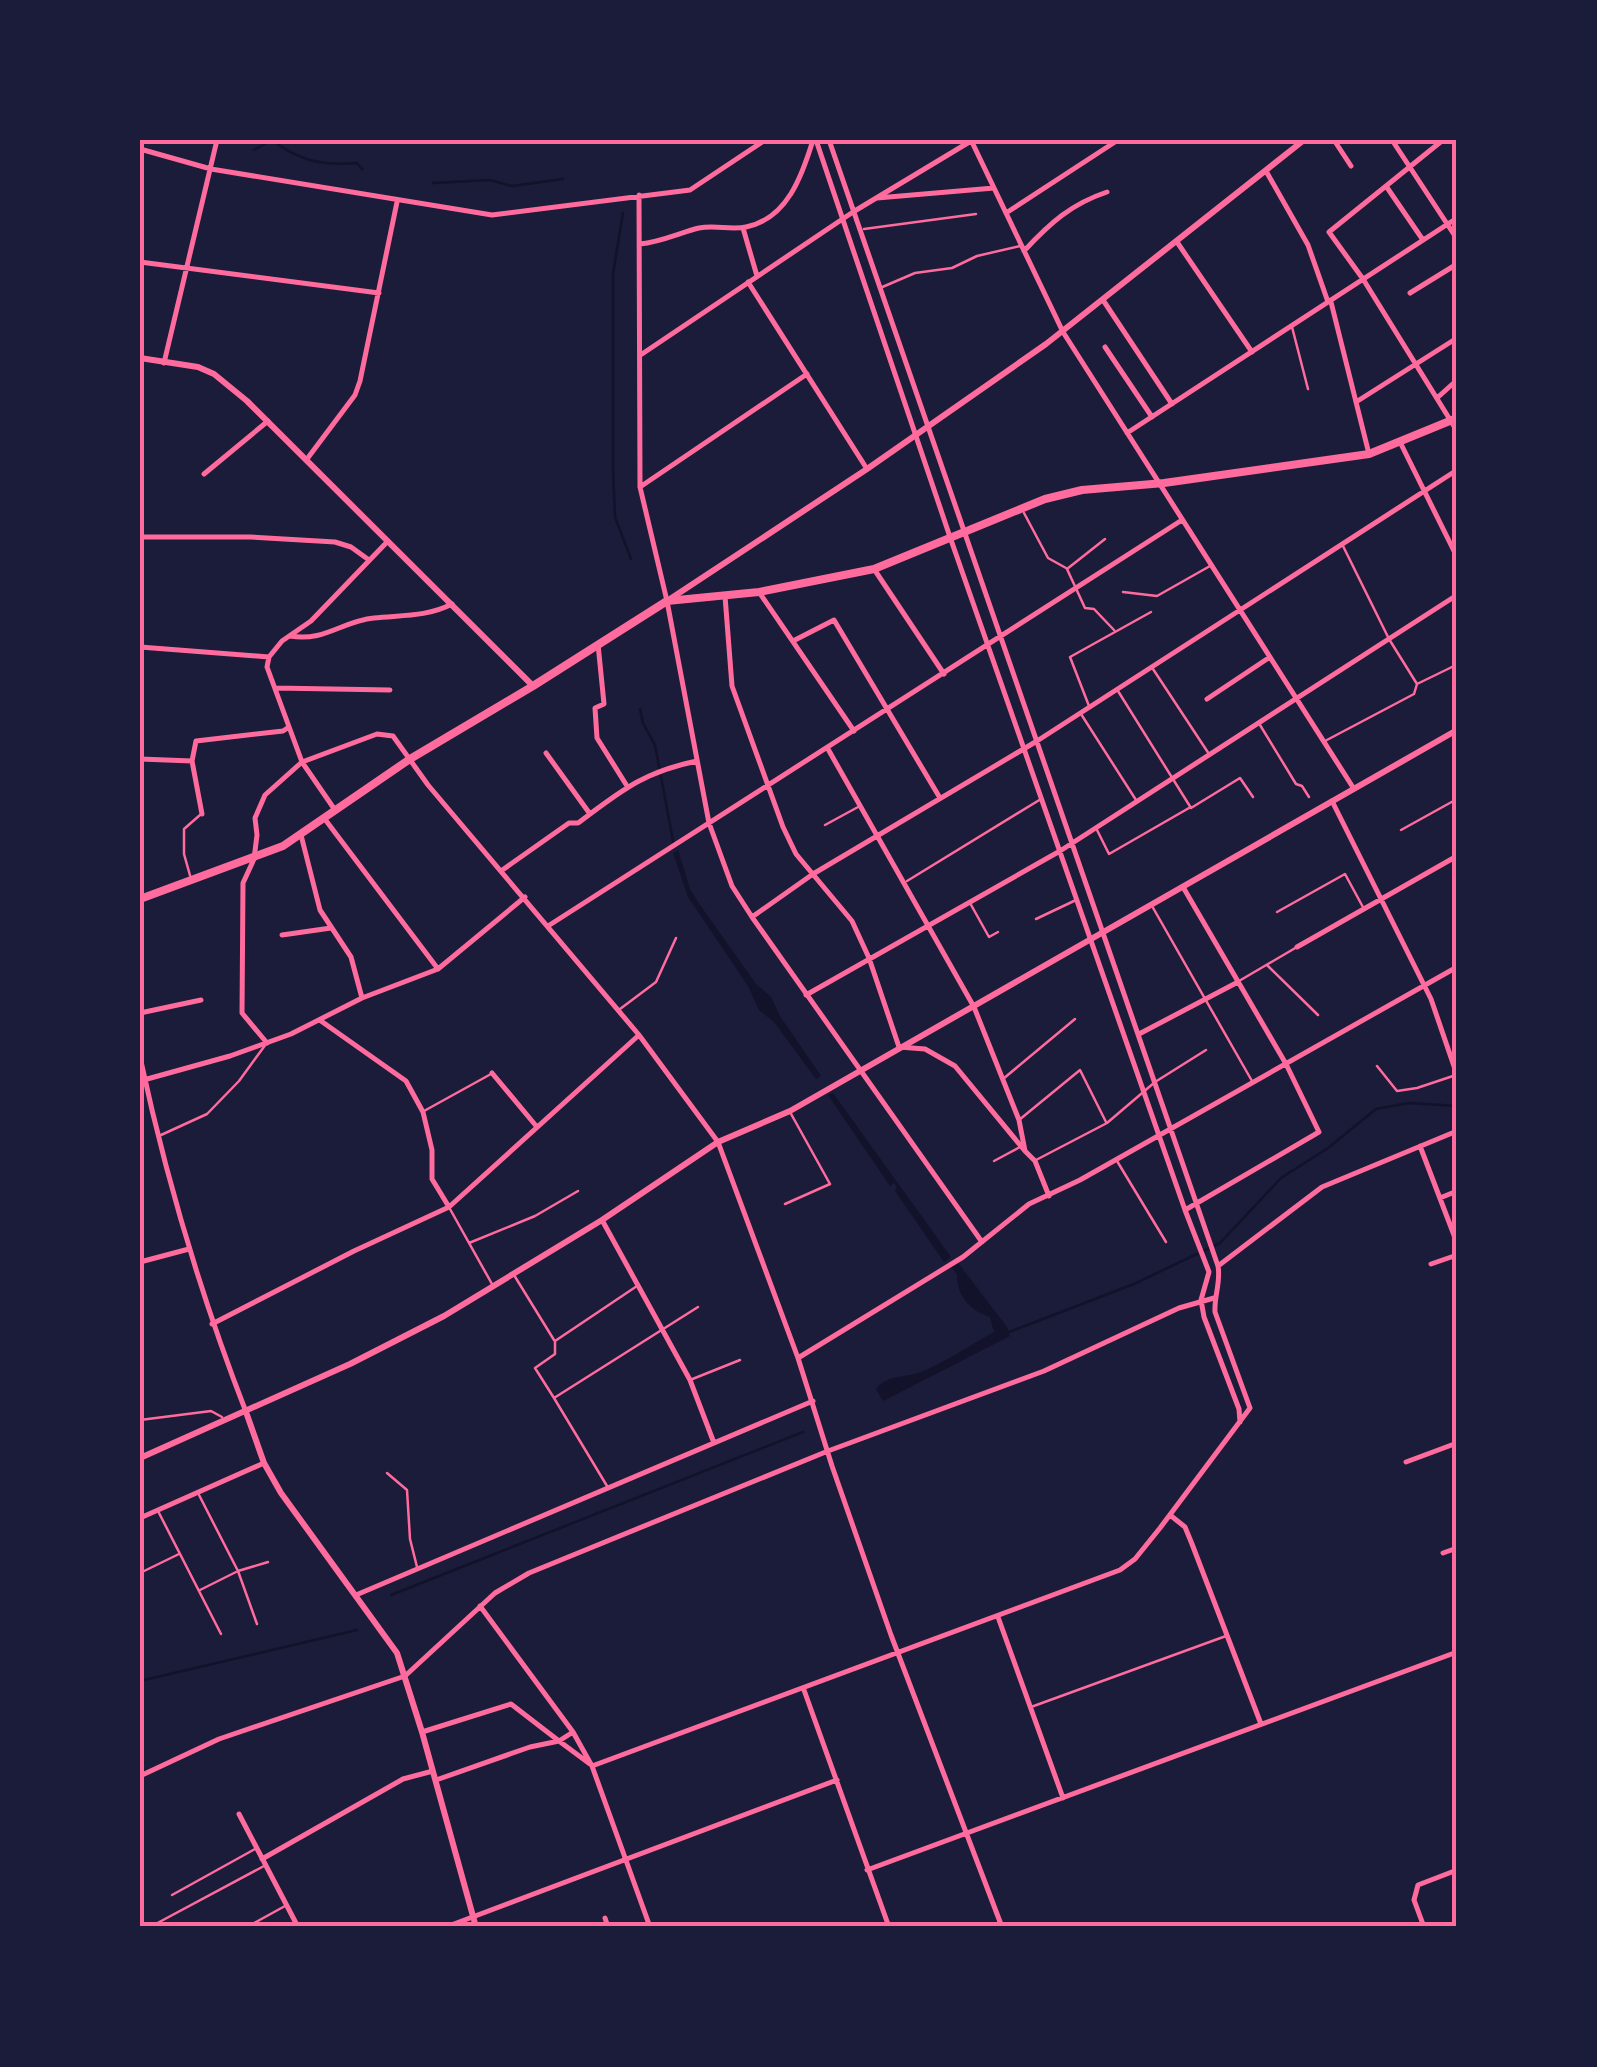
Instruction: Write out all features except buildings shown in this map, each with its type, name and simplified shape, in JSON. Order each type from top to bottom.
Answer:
[{"type":"main road","points":[[140,899],[254,858],[300,835],[410,759],[667,601],[759,592],[874,569],[1021,508],[1082,490],[1369,454],[1454,419]]},
{"type":"street","points":[[164,363],[216,140]]},
{"type":"street","points":[[140,149],[210,169],[492,215],[690,190],[765,140]]},
{"type":"street","points":[[640,244],[656,243],[704,227],[742,228],[765,221],[796,188],[815,140]]},
{"type":"street","points":[[815,140],[950,537],[1208,1268],[1201,1300],[1207,1331],[1239,1409],[1240,1422]]},
{"type":"street","points":[[592,1766],[1120,1570],[1135,1558],[1170,1515],[1250,1408],[1215,1312],[1220,1277],[1209,1239],[829,140]]},
{"type":"street","points":[[640,355],[853,212],[971,140],[1063,332],[1354,789]]},
{"type":"street","points":[[1006,213],[1118,140]]},
{"type":"street","points":[[667,601],[866,470],[1063,332],[1304,140]]},
{"type":"street","points":[[1334,140],[1351,166]]},
{"type":"street","points":[[1392,140],[1457,239]]},
{"type":"street","points":[[1443,140],[1329,232],[1454,419],[1457,430]]},
{"type":"street","points":[[1266,171],[1308,246],[1329,301],[1369,454]]},
{"type":"street","points":[[1386,186],[1423,240]]},
{"type":"street","points":[[876,198],[994,188]]},
{"type":"street","points":[[1022,248],[1073,205],[1108,192]]},
{"type":"street","points":[[639,195],[640,487],[667,601],[710,824],[732,886],[752,917],[982,1242]]},
{"type":"street","points":[[307,458],[354,395],[397,202]]},
{"type":"street","points":[[1127,433],[1457,218]]},
{"type":"street","points":[[742,228],[758,276]]},
{"type":"street","points":[[1177,242],[1252,352]]},
{"type":"street","points":[[140,262],[379,293]]},
{"type":"street","points":[[1410,293],[1457,264]]},
{"type":"street","points":[[748,282],[866,470]]},
{"type":"street","points":[[1103,300],[1172,404]]},
{"type":"street","points":[[1356,402],[1457,338]]},
{"type":"street","points":[[1105,347],[1152,417]]},
{"type":"street","points":[[140,358],[198,367],[214,374],[307,458],[533,686]]},
{"type":"street","points":[[640,487],[808,374]]},
{"type":"street","points":[[1437,398],[1457,380]]},
{"type":"street","points":[[204,474],[268,421]]},
{"type":"street","points":[[1400,442],[1457,557]]},
{"type":"street","points":[[752,917],[813,874],[1081,714],[1457,470]]},
{"type":"street","points":[[548,926],[1182,520]]},
{"type":"street","points":[[140,537],[250,536],[335,542],[369,560]]},
{"type":"street","points":[[335,810],[302,762],[267,667],[269,657],[311,622],[388,541]]},
{"type":"street","points":[[874,569],[944,674]]},
{"type":"street","points":[[759,592],[854,731]]},
{"type":"street","points":[[806,996],[1060,851],[1457,595]]},
{"type":"street","points":[[725,596],[732,686],[796,854],[852,921],[899,1047]]},
{"type":"street","points":[[290,636],[310,640],[371,618],[432,613],[452,604]]},
{"type":"street","points":[[792,640],[834,620],[940,798]]},
{"type":"street","points":[[598,644],[604,704],[595,708],[597,738],[627,786]]},
{"type":"street","points":[[140,648],[218,650],[269,657]]},
{"type":"street","points":[[1207,698],[1270,657]]},
{"type":"street","points":[[274,688],[390,690]]},
{"type":"street","points":[[202,814],[192,761],[196,741],[290,727]]},
{"type":"street","points":[[140,1458],[350,1364],[444,1316],[602,1220],[718,1142],[790,1111],[1457,730]]},
{"type":"street","points":[[266,1043],[242,1013],[243,883],[254,858],[255,818],[266,795],[302,762],[376,734],[392,736],[428,785],[639,1034],[718,1142],[798,1358],[898,1652],[1002,1927]]},
{"type":"street","points":[[827,748],[974,1007],[1019,1120],[1023,1148]]},
{"type":"street","points":[[546,753],[590,814]]},
{"type":"street","points":[[140,759],[192,761]]},
{"type":"street","points":[[501,872],[569,824],[578,824],[627,786],[654,771],[698,761]]},
{"type":"street","points":[[1332,801],[1424,984],[1457,1075]]},
{"type":"street","points":[[324,818],[438,969]]},
{"type":"street","points":[[300,835],[320,910],[351,957],[362,998]]},
{"type":"street","points":[[1297,947],[1457,856]]},
{"type":"street","points":[[1184,887],[1286,1064],[1319,1132],[1185,1210]]},
{"type":"street","points":[[142,1081],[266,1043],[362,998],[438,969],[524,897]]},
{"type":"street","points":[[282,935],[331,928]]},
{"type":"street","points":[[798,1358],[957,1261],[1029,1204],[1160,1135],[1457,966]]},
{"type":"street","points":[[1139,1034],[1238,981]]},
{"type":"street","points":[[140,1014],[202,1000]]},
{"type":"street","points":[[320,1021],[406,1081],[423,1112],[432,1150],[432,1179],[449,1207]]},
{"type":"street","points":[[212,1324],[449,1207],[639,1034]]},
{"type":"street","points":[[899,1047],[925,1049],[956,1066],[1035,1160],[1049,1196]]},
{"type":"street","points":[[140,1057],[142,1081],[189,1250],[264,1463],[280,1492],[397,1653],[476,1923]]},
{"type":"street","points":[[492,1073],[537,1127]]},
{"type":"street","points":[[1208,1268],[1322,1187],[1457,1131]]},
{"type":"street","points":[[1420,1146],[1457,1243]]},
{"type":"street","points":[[1440,1198],[1457,1192]]},
{"type":"street","points":[[602,1220],[663,1326],[690,1380],[714,1443]]},
{"type":"street","points":[[140,1262],[189,1250]]},
{"type":"street","points":[[1431,1264],[1457,1254]]},
{"type":"street","points":[[140,1776],[218,1740],[405,1676],[513,1580],[828,1451],[1044,1371],[1201,1300],[1214,1298]]},
{"type":"street","points":[[355,1596],[813,1401]]},
{"type":"street","points":[[1406,1462],[1457,1443]]},
{"type":"street","points":[[140,1518],[264,1463]]},
{"type":"street","points":[[1170,1515],[1185,1528],[1262,1724]]},
{"type":"street","points":[[1443,1554],[1457,1548]]},
{"type":"street","points":[[480,1606],[573,1732],[592,1766],[650,1927]]},
{"type":"street","points":[[998,1616],[1063,1798]]},
{"type":"street","points":[[868,1870],[1457,1652]]},
{"type":"street","points":[[804,1688],[888,1927]]},
{"type":"street","points":[[422,1732],[511,1704],[592,1766]]},
{"type":"street","points":[[436,1780],[530,1747],[559,1741],[573,1732]]},
{"type":"street","points":[[264,1862],[403,1779],[433,1771]]},
{"type":"street","points":[[446,1927],[476,1923],[625,1860],[836,1780]]},
{"type":"street","points":[[239,1814],[298,1927]]},
{"type":"street","points":[[1424,1927],[1414,1900],[1418,1885],[1457,1870]]},
{"type":"street","points":[[605,1918],[608,1927]]},
{"type":"lane","points":[[859,230],[976,214]]},
{"type":"lane","points":[[880,288],[915,272],[952,268],[977,256],[1022,248]]},
{"type":"lane","points":[[1292,326],[1308,389]]},
{"type":"lane","points":[[1021,508],[1048,558],[1067,568],[1085,608],[1094,609],[1115,632]]},
{"type":"lane","points":[[1067,568],[1104,538]]},
{"type":"lane","points":[[1343,544],[1389,639],[1417,684]]},
{"type":"lane","points":[[1123,592],[1157,596],[1212,566]]},
{"type":"lane","points":[[1090,708],[1070,656],[1151,612]]},
{"type":"lane","points":[[1324,741],[1414,694],[1417,684],[1454,666]]},
{"type":"lane","points":[[1152,668],[1209,756]]},
{"type":"lane","points":[[1118,690],[1191,808]]},
{"type":"lane","points":[[1081,714],[1137,802]]},
{"type":"lane","points":[[1259,724],[1296,784],[1309,797]]},
{"type":"lane","points":[[1096,828],[1109,854],[1240,778],[1253,798]]},
{"type":"lane","points":[[905,882],[1042,798]]},
{"type":"lane","points":[[1401,830],[1457,799]]},
{"type":"lane","points":[[825,826],[860,806]]},
{"type":"lane","points":[[192,881],[184,854],[184,829],[202,814]]},
{"type":"lane","points":[[1277,912],[1346,874],[1364,909]]},
{"type":"lane","points":[[1036,919],[1078,899]]},
{"type":"lane","points":[[970,902],[989,937],[998,932]]},
{"type":"lane","points":[[1151,905],[1253,1083]]},
{"type":"lane","points":[[618,1010],[656,982],[676,938]]},
{"type":"lane","points":[[1238,981],[1297,947]]},
{"type":"lane","points":[[1267,964],[1318,1015]]},
{"type":"lane","points":[[1002,1079],[1075,1019]]},
{"type":"lane","points":[[159,1136],[207,1114],[266,1043]]},
{"type":"lane","points":[[1035,1160],[1107,1123],[1156,1082],[1206,1050]]},
{"type":"lane","points":[[1377,1066],[1397,1090],[1418,1088],[1457,1075]]},
{"type":"lane","points":[[1019,1120],[1080,1070],[1107,1123]]},
{"type":"lane","points":[[423,1112],[492,1073]]},
{"type":"lane","points":[[785,1204],[830,1184],[790,1111]]},
{"type":"lane","points":[[994,1161],[1023,1148]]},
{"type":"lane","points":[[1116,1159],[1166,1242]]},
{"type":"lane","points":[[469,1242],[535,1216],[578,1191]]},
{"type":"lane","points":[[449,1207],[494,1286]]},
{"type":"lane","points":[[514,1274],[554,1341],[555,1354],[535,1368],[608,1487]]},
{"type":"lane","points":[[554,1341],[639,1285]]},
{"type":"lane","points":[[554,1398],[698,1306]]},
{"type":"lane","points":[[690,1380],[740,1360]]},
{"type":"lane","points":[[140,1420],[210,1412],[227,1420]]},
{"type":"lane","points":[[387,1473],[407,1490],[410,1538],[417,1567]]},
{"type":"lane","points":[[198,1491],[238,1571],[257,1624]]},
{"type":"lane","points":[[158,1510],[220,1634]]},
{"type":"lane","points":[[140,1573],[180,1554]]},
{"type":"lane","points":[[198,1590],[268,1562]]},
{"type":"lane","points":[[1030,1708],[1227,1635]]},
{"type":"lane","points":[[172,1895],[256,1848]]},
{"type":"lane","points":[[150,1927],[264,1862]]},
{"type":"lane","points":[[248,1927],[286,1906]]},
{"type":"shaded area","points":[[678,850],[698,902],[756,984],[771,997],[821,1076],[816,1079],[774,1022],[759,1010],[748,986],[688,897],[673,853]]},
{"type":"shaded area","points":[[833,1093],[951,1257],[944,1262],[895,1191],[897,1187],[894,1183],[890,1186],[828,1095]]},
{"type":"shaded area","points":[[958,1263],[1010,1336],[883,1401],[876,1389],[886,1381],[930,1368],[994,1332],[990,1317],[970,1306],[962,1295],[957,1274],[951,1267]]},
{"type":"waterway","points":[[254,150],[272,140],[302,157],[322,163],[357,163],[362,169]]},
{"type":"waterway","points":[[433,183],[490,180],[512,186],[563,179]]},
{"type":"waterway","points":[[623,213],[613,274],[613,469],[615,517],[631,559]]},
{"type":"waterway","points":[[640,709],[655,745],[674,846]]},
{"type":"waterway","points":[[1009,1332],[1134,1284],[1220,1243],[1281,1178],[1328,1148],[1376,1109],[1409,1103],[1457,1106]]},
{"type":"waterway","points":[[391,1595],[803,1432]]},
{"type":"waterway","points":[[140,1681],[357,1630]]}]
